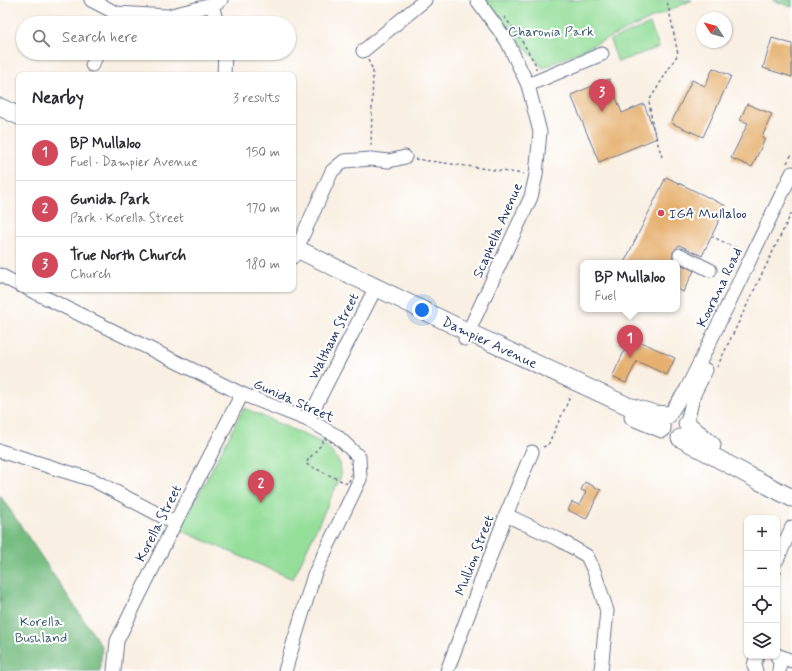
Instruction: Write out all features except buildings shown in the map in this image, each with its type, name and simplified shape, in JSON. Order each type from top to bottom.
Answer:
[{"type":"main road","points":[[0,107],[16,115]]},
{"type":"main road","points":[[0,116],[16,124]]},
{"type":"main road","name":"Dampier Avenue","points":[[296,253],[467,336],[578,393],[667,419]]},
{"type":"main road","points":[[678,414],[685,418],[684,428],[674,439],[665,434],[667,419],[678,414]]},
{"type":"main road","points":[[684,428],[722,452],[792,486]]},
{"type":"main road","points":[[684,428],[753,478],[792,498]]},
{"type":"street","points":[[91,0],[111,16]]},
{"type":"street","points":[[363,51],[425,0]]},
{"type":"street","name":"Scaphella Avenue","points":[[467,336],[531,197],[536,175],[540,132],[533,83],[507,41],[477,0]]},
{"type":"street","points":[[168,16],[217,3],[217,16]]},
{"type":"street","points":[[533,83],[602,54]]},
{"type":"street","points":[[92,65],[94,60]]},
{"type":"street","points":[[224,72],[225,60]]},
{"type":"street","points":[[296,248],[332,171],[344,161],[371,159],[389,161],[405,157]]},
{"type":"street","name":"Koorana Road","points":[[667,419],[686,390],[792,172]]},
{"type":"street","name":"Koorana Road","points":[[684,428],[694,394],[792,192]]},
{"type":"street","points":[[680,255],[710,270]]},
{"type":"street","points":[[0,275],[16,283]]},
{"type":"street","name":"Waltham Street","points":[[308,420],[373,291]]},
{"type":"street","name":"Gunida Street","points":[[34,292],[242,394],[308,420],[337,436],[359,457],[360,479],[314,575],[285,671]]},
{"type":"street","name":"Korella Street","points":[[114,671],[116,641],[175,522],[242,394]]},
{"type":"street","points":[[0,451],[93,480],[175,522]]},
{"type":"street","name":"Mullion Street","points":[[447,671],[532,452]]},
{"type":"street","points":[[506,516],[560,540],[587,556],[594,571],[607,611],[601,671]]},
{"type":"street","points":[[780,553],[792,526]]},
{"type":"street","points":[[780,657],[792,661]]},
{"type":"street","points":[[756,659],[754,665],[756,671]]},
{"type":"street","points":[[778,659],[780,662],[779,671]]},
{"type":"path","points":[[662,157],[654,128],[649,101],[678,54],[667,0]]},
{"type":"path","points":[[503,15],[516,31],[536,65],[533,83]]},
{"type":"path","points":[[363,51],[373,70],[371,159]]},
{"type":"path","points":[[405,157],[536,175]]},
{"type":"path","points":[[716,370],[792,212]]},
{"type":"path","points":[[711,236],[744,252]]},
{"type":"path","points":[[532,452],[548,445],[571,396]]},
{"type":"path","points":[[324,438],[336,444],[347,454],[351,464],[352,475],[348,484],[306,464],[311,455],[322,443],[324,438]]},
{"type":"green space","name":"Charonia Park","points":[[484,0],[692,0],[543,68]]},
{"type":"green space","points":[[772,0],[792,0],[792,7]]},
{"type":"green space","points":[[650,24],[659,47],[618,62],[610,40]]},
{"type":"green space","points":[[244,408],[325,444],[340,463],[341,476],[293,579],[180,530]]},
{"type":"green space","name":"Korella Bushland","points":[[0,495],[102,647],[100,671],[0,671]]},
{"type":"place","name":"True North Church","points":[[602,112]]},
{"type":"place","name":"IGA Mullaloo","points":[[661,213]]},
{"type":"place","name":"BP Mullaloo","points":[[630,358]]},
{"type":"place","name":"Gunida Park","points":[[261,503]]}]
